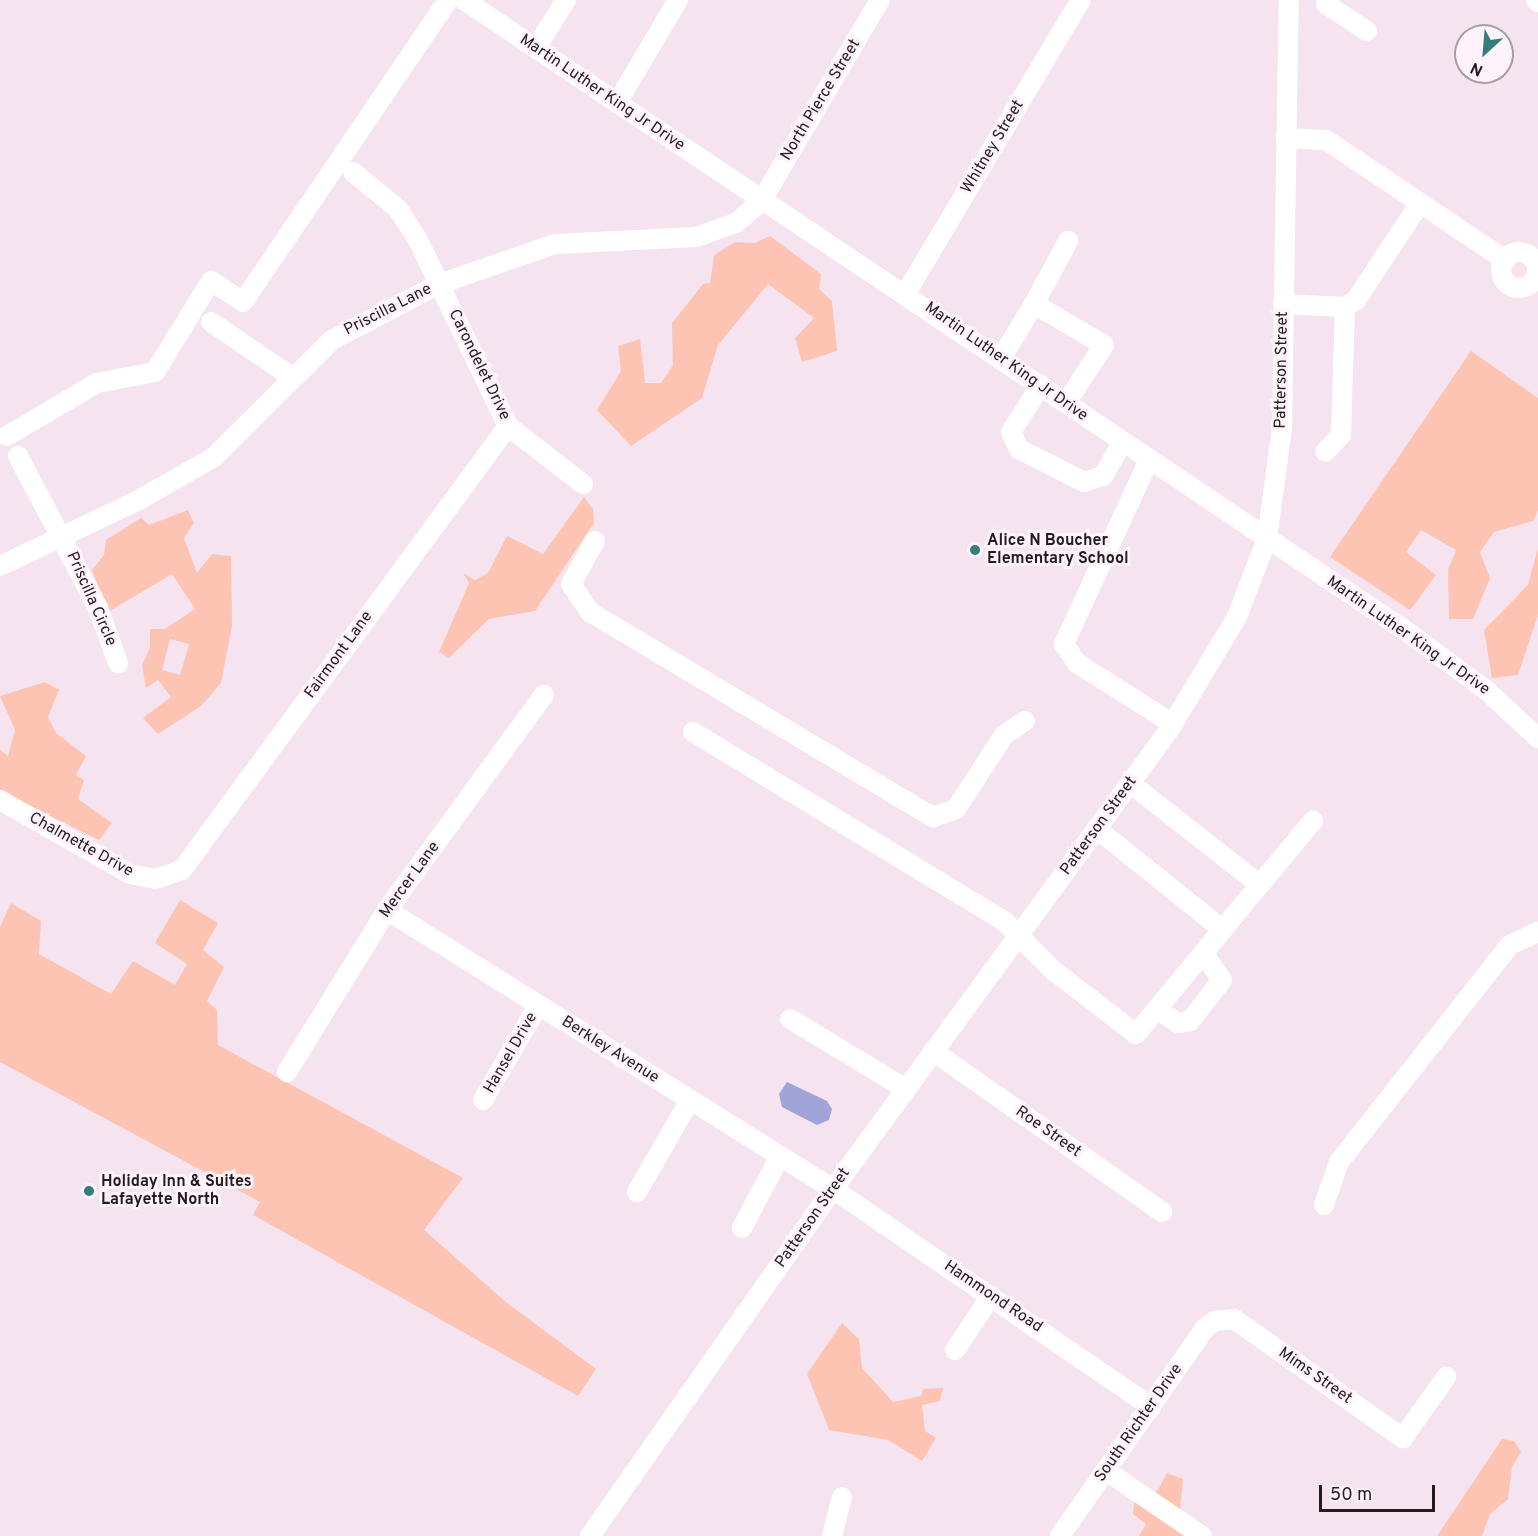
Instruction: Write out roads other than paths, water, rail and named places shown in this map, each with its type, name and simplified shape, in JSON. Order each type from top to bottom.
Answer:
[{"type":"street","points":[[7,436],[97,383],[155,372],[211,281],[243,302],[448,0]]},
{"type":"street","name":"Martin Luther King Jr Drive","points":[[464,0],[762,200],[1002,357],[1149,460],[1459,668],[1538,738]]},
{"type":"street","points":[[536,48],[566,0]]},
{"type":"street","points":[[617,103],[678,0]]},
{"type":"street","name":"North Pierce Street","points":[[762,200],[880,0]]},
{"type":"street","name":"Whitney Street","points":[[906,293],[1080,0]]},
{"type":"street","name":"Patterson Street","points":[[595,1535],[834,1189],[1173,724],[1226,640],[1267,539],[1282,428],[1289,0]]},
{"type":"street","points":[[1329,0],[1326,4],[1367,31]]},
{"type":"street","points":[[1286,138],[1326,140],[1505,260],[1503,277],[1511,286],[1535,283]]},
{"type":"street","name":"Carondelet Drive","points":[[353,172],[398,209],[439,284],[508,426],[583,484]]},
{"type":"street","name":"Priscilla Lane","points":[[0,566],[63,536],[214,457],[268,408],[292,377],[340,335],[439,284],[555,244],[709,234],[736,223],[762,200]]},
{"type":"street","points":[[1283,304],[1345,307],[1356,300],[1420,203]]},
{"type":"street","points":[[1002,357],[1068,241]]},
{"type":"street","points":[[1034,304],[1104,345],[1066,403]]},
{"type":"street","points":[[1325,452],[1341,435],[1345,307]]},
{"type":"street","points":[[211,322],[292,377]]},
{"type":"street","points":[[1041,385],[1011,432],[1019,449],[1084,482],[1103,476],[1123,442]]},
{"type":"street","name":"Fairmont Lane","points":[[164,878],[187,865],[508,426]]},
{"type":"street","name":"Priscilla Circle","points":[[18,456],[63,536],[118,663]]},
{"type":"street","points":[[1149,460],[1064,644],[1077,663],[1173,724]]},
{"type":"street","points":[[595,541],[571,584],[590,612],[933,817],[956,809],[1004,735],[1025,722]]},
{"type":"street","name":"Mercer Lane","points":[[287,1072],[387,910],[544,695]]},
{"type":"street","points":[[693,732],[1004,921],[1018,938],[1136,1034],[1313,821]]},
{"type":"street","points":[[1130,783],[1260,885]]},
{"type":"street","name":"Chalmette Drive","points":[[0,800],[130,874],[164,878]]},
{"type":"street","points":[[1096,828],[1222,930]]},
{"type":"street","name":"Berkley Avenue","points":[[387,910],[834,1189]]},
{"type":"street","points":[[1324,1205],[1340,1162],[1510,945],[1538,932]]},
{"type":"street","points":[[1157,1009],[1178,1023],[1190,1021],[1221,980],[1203,953]]},
{"type":"street","name":"Hansel Drive","points":[[483,1100],[538,1005]]},
{"type":"street","points":[[790,1019],[906,1089]]},
{"type":"street","name":"Roe Street","points":[[933,1052],[1162,1212]]},
{"type":"street","points":[[637,1192],[690,1100]]},
{"type":"street","points":[[742,1228],[780,1156]]},
{"type":"street","name":"Hammond Road","points":[[834,1189],[1151,1407]]},
{"type":"street","points":[[955,1350],[991,1296]]},
{"type":"street","name":"South Richter Drive","points":[[1060,1536],[1205,1328],[1224,1318]]},
{"type":"street","name":"Mims Street","points":[[1224,1318],[1234,1319],[1404,1438],[1446,1377]]},
{"type":"street","points":[[1105,1470],[1202,1536]]},
{"type":"street","points":[[832,1536],[842,1497]]},
{"type":"water","points":[[787,1082],[827,1101],[832,1109],[829,1120],[817,1125],[782,1107],[779,1094]]},
{"type":"place","name":"Alice N Boucher Elementary School","points":[[975,550]]},
{"type":"place","name":"Holiday Inn & Suites Lafayette North","points":[[89,1191]]}]
